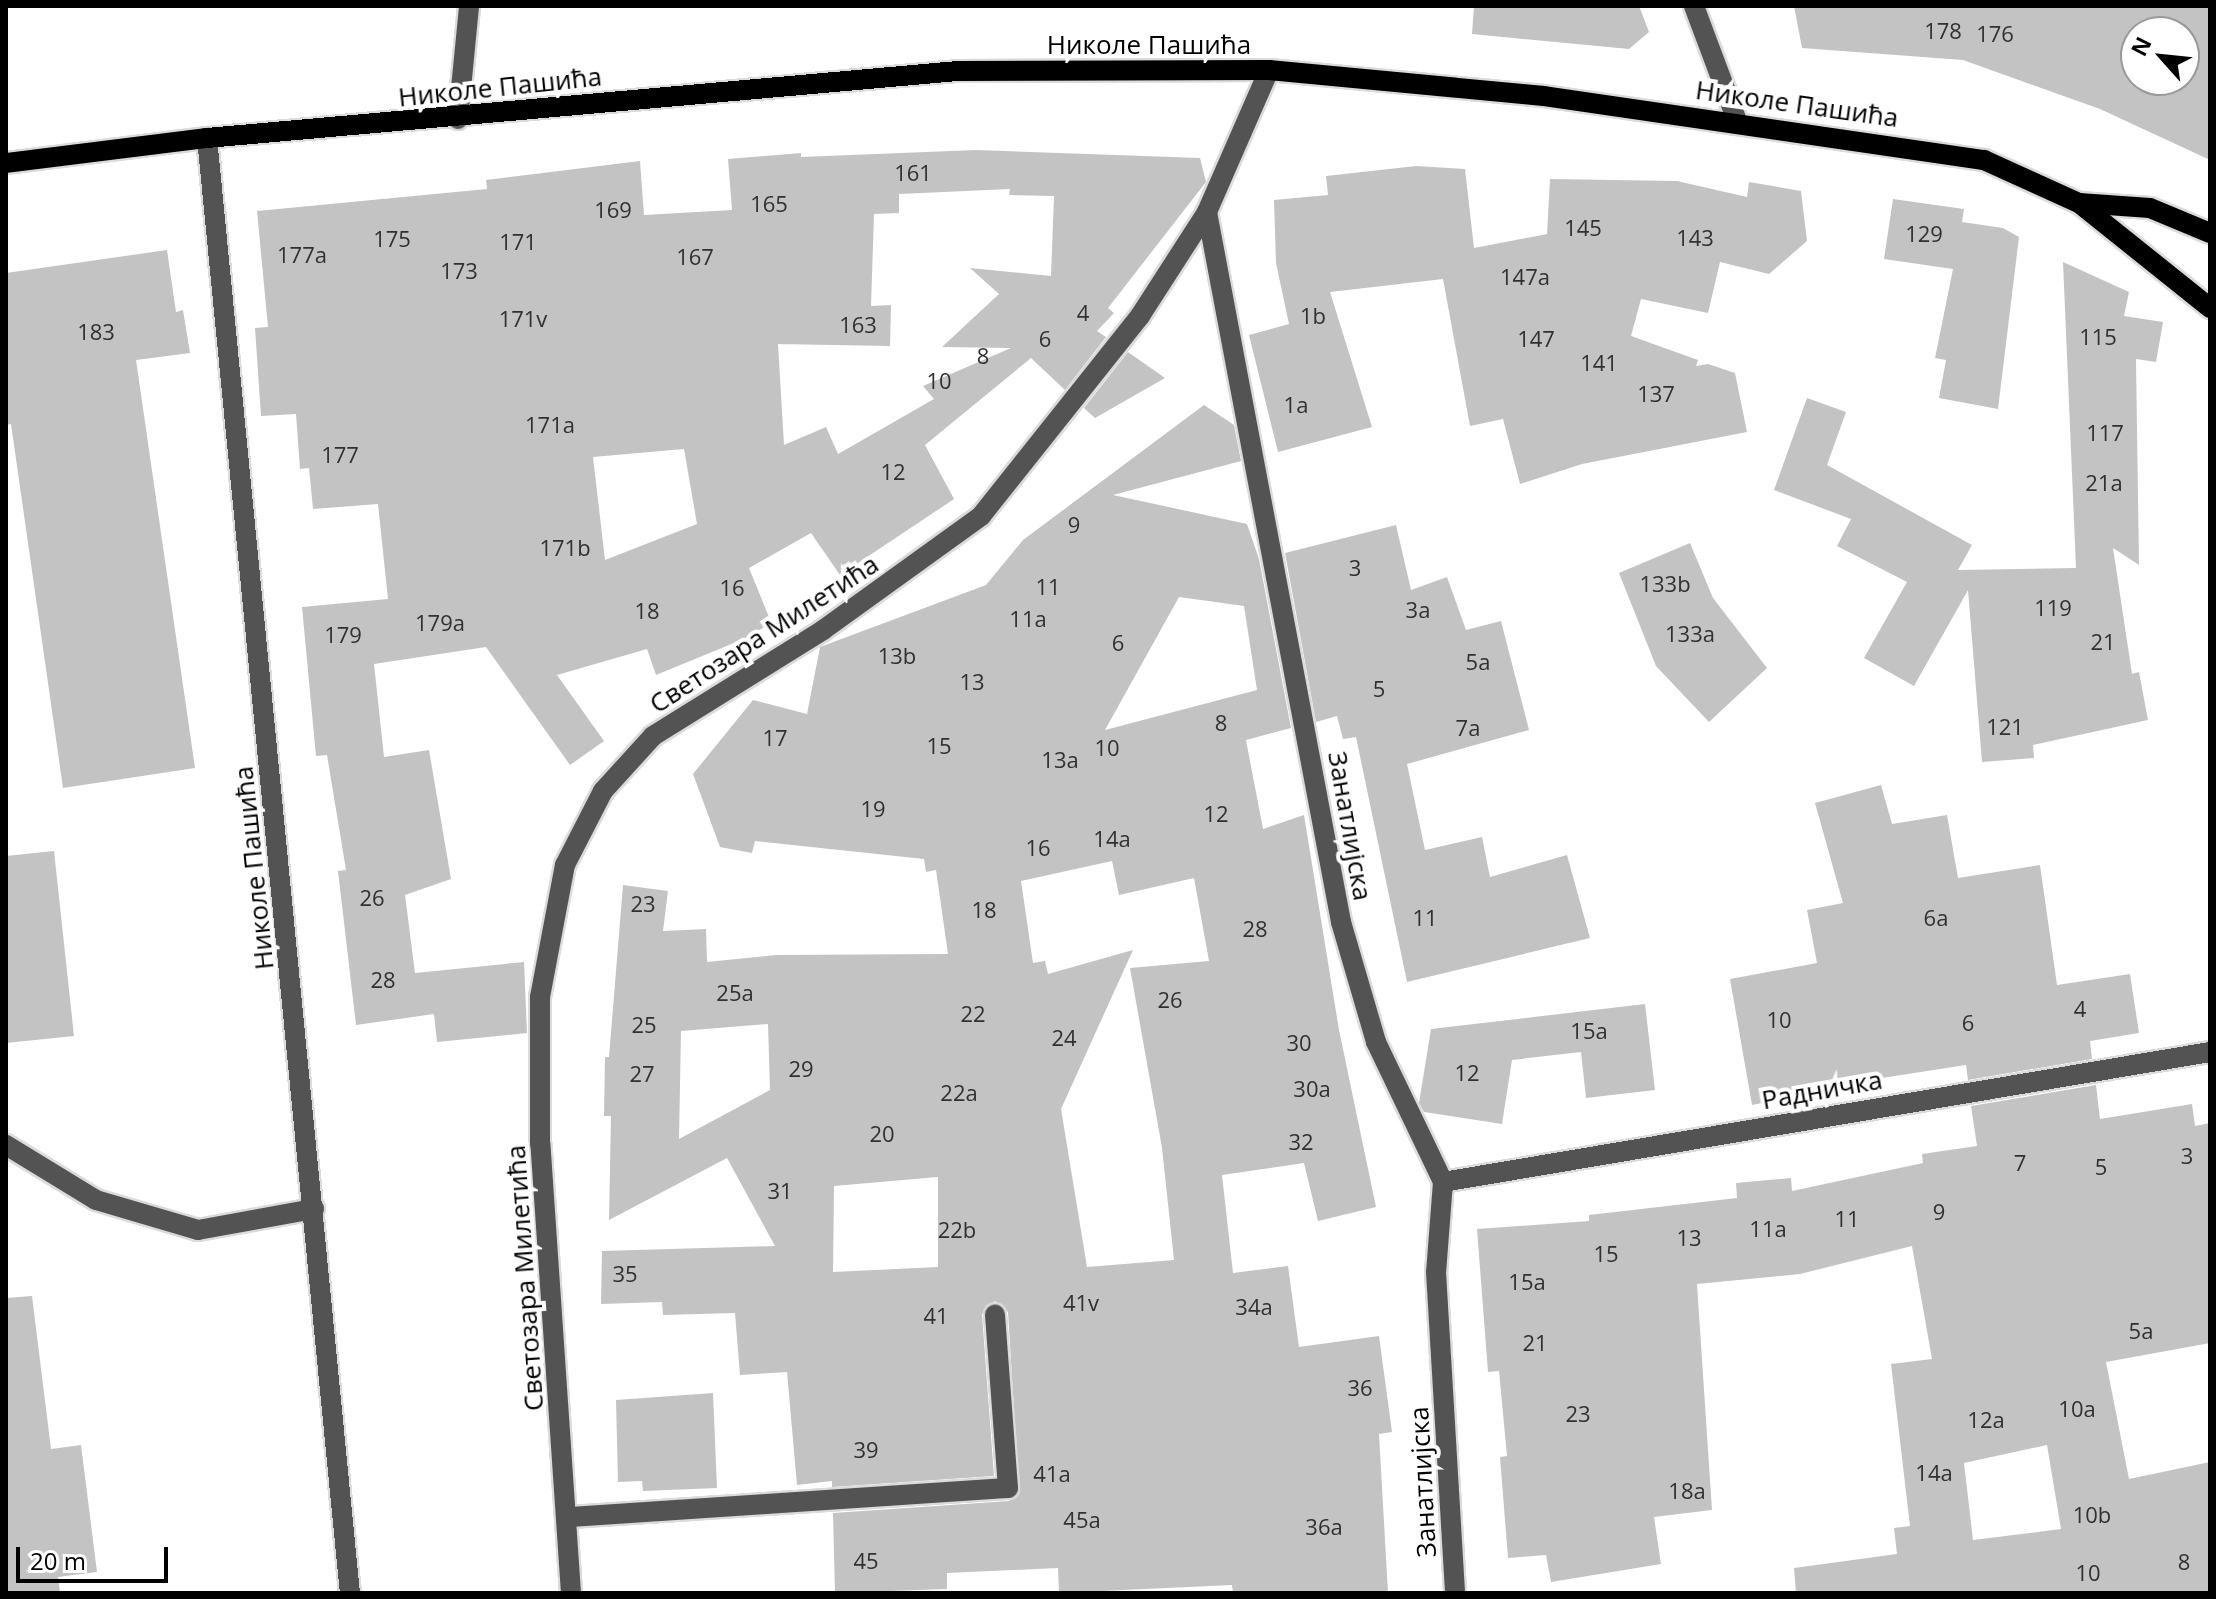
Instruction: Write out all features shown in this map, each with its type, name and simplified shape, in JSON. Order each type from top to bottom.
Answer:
[{"type":"main road","name":"Николе Пашића","points":[[6,163],[207,138],[458,119],[957,71],[1269,70],[1529,94],[1737,121],[1984,160],[2079,203],[2210,308]]},
{"type":"main road","name":"Николе Пашића","points":[[2079,203],[2150,208],[2210,233]]},
{"type":"street","points":[[458,119],[469,6]]},
{"type":"street","points":[[1694,6],[1737,121]]},
{"type":"street","points":[[1207,212],[1269,70]]},
{"type":"street","name":"Николе Пашића","points":[[207,138],[350,1593]]},
{"type":"street","name":"Занатлијска","points":[[1207,212],[1341,922],[1376,1042],[1443,1182],[1436,1272],[1455,1593]]},
{"type":"street","name":"Светозара Милетића","points":[[571,1593],[569,1517],[540,1144],[540,997],[565,865],[603,791],[653,736],[823,630],[981,516],[1140,316],[1207,212]]},
{"type":"street","name":"Радничка","points":[[1443,1182],[2210,1052]]},
{"type":"street","points":[[6,1145],[96,1200],[198,1230],[314,1209]]},
{"type":"street","points":[[569,1517],[1008,1488],[995,1314]]},
{"type":"building","points":[[1474,6],[1639,6],[1649,32],[1629,49],[1472,34]]},
{"type":"building","points":[[1794,6],[2210,6],[2210,160],[2100,109],[1963,60],[1802,48]]},
{"type":"building","points":[[976,150],[1200,158],[1206,182],[1108,308],[1114,313],[1097,331],[1106,337],[1065,390],[1031,358],[925,445],[954,499],[840,575],[811,533],[749,568],[771,622],[751,636],[656,675],[647,649],[557,675],[604,741],[570,765],[486,647],[374,664],[384,757],[429,750],[451,879],[405,895],[415,973],[524,962],[527,1033],[437,1042],[434,1014],[356,1025],[338,871],[346,870],[327,755],[316,756],[302,607],[388,599],[378,504],[313,509],[309,468],[300,469],[296,414],[261,416],[255,328],[268,327],[257,211],[487,189],[486,180],[640,161],[644,215],[732,210],[728,159],[801,153],[801,157]],"holes":[[[1010,189],[1009,195],[1054,196],[1051,276],[970,268],[999,294],[942,347],[1011,348],[923,386],[934,399],[838,454],[826,427],[784,445],[778,344],[890,346],[891,305],[871,306],[874,214],[899,213],[899,194]],[[684,449],[697,524],[605,560],[593,457]]]},
{"type":"building","points":[[1416,166],[1465,169],[1474,248],[1547,234],[1550,179],[1677,181],[1747,197],[1749,182],[1801,191],[1807,241],[1769,274],[1720,262],[1708,313],[1641,299],[1631,336],[1698,360],[1696,366],[1708,364],[1735,373],[1747,432],[1582,464],[1520,484],[1503,419],[1470,426],[1443,279],[1330,292],[1372,427],[1278,452],[1249,335],[1289,324],[1276,263],[1274,200],[1328,195],[1326,176]]},
{"type":"building","points":[[1893,199],[1964,209],[1962,222],[2003,228],[2019,237],[1998,409],[1939,398],[1946,360],[1935,358],[1953,269],[1884,259]]},
{"type":"building","points":[[167,250],[176,312],[183,310],[190,353],[136,360],[195,768],[63,788],[11,424],[6,425],[6,273]]},
{"type":"building","points":[[2063,262],[2129,292],[2124,316],[2163,322],[2156,362],[2136,359],[2139,565],[2113,548],[2132,674],[2139,672],[2148,720],[2033,745],[2034,758],[1982,762],[1968,590],[1914,686],[1864,658],[1907,582],[1837,546],[1851,519],[1774,490],[1807,398],[1846,412],[1827,465],[1972,545],[1958,570],[2076,568]]},
{"type":"building","points":[[1128,352],[1165,378],[1095,418],[1084,408]]},
{"type":"building","points":[[1204,405],[1234,425],[1241,461],[1113,495],[1247,524],[1259,559],[1291,728],[1246,740],[1263,829],[1304,815],[1339,1030],[1376,1207],[1318,1221],[1304,1163],[1222,1175],[1233,1273],[1288,1266],[1299,1347],[1379,1336],[1392,1432],[1379,1434],[1388,1593],[1233,1593],[1232,1585],[1059,1593],[1058,1568],[947,1573],[947,1589],[835,1593],[833,1513],[1009,1501],[1019,1494],[1008,1312],[995,1301],[982,1314],[994,1476],[832,1487],[832,1481],[797,1485],[787,1372],[740,1375],[735,1313],[663,1315],[662,1302],[601,1304],[602,1251],[775,1246],[727,1158],[609,1220],[611,1116],[604,1116],[605,1057],[609,1057],[623,885],[668,891],[663,931],[706,929],[707,962],[776,955],[948,954],[936,870],[926,872],[924,859],[755,841],[752,853],[720,847],[693,774],[753,700],[807,714],[820,647],[986,585],[1023,540]],"holes":[[[1179,597],[1244,606],[1257,690],[1105,730]],[[1112,861],[1119,895],[1194,878],[1209,961],[1130,968],[1162,1148],[1174,1260],[1087,1267],[1061,1109],[1133,950],[1048,974],[1045,961],[1033,963],[1021,881]],[[768,1024],[770,1090],[679,1139],[681,1031]],[[938,1177],[938,1267],[833,1272],[834,1186]]]},
{"type":"building","points":[[1396,525],[1411,590],[1447,577],[1466,630],[1501,621],[1529,730],[1407,764],[1425,850],[1482,837],[1490,877],[1567,855],[1590,938],[1407,982],[1356,737],[1343,739],[1337,716],[1316,722],[1285,553]]},
{"type":"building","points":[[1690,543],[1713,598],[1767,668],[1709,722],[1656,666],[1619,573]]},
{"type":"building","points":[[1881,785],[1892,824],[1947,815],[1958,878],[2040,865],[2057,985],[2130,974],[2139,1033],[2090,1041],[2092,1059],[1968,1080],[1966,1065],[1817,1088],[1818,1092],[1752,1105],[1730,979],[1817,963],[1807,910],[1843,903],[1815,803]]},
{"type":"building","points":[[54,851],[74,1036],[6,1043],[6,856]]},
{"type":"building","points":[[1645,1004],[1655,1090],[1586,1098],[1581,1052],[1512,1060],[1502,1124],[1424,1112],[1419,1103],[1431,1029]]},
{"type":"building","points":[[2096,1085],[2100,1119],[2192,1104],[2195,1126],[2210,1123],[2210,1343],[2106,1362],[2129,1479],[2210,1462],[2210,1593],[1796,1593],[1794,1568],[1897,1554],[1894,1528],[1910,1526],[1891,1364],[1932,1359],[1912,1246],[1800,1274],[1697,1284],[1712,1510],[1654,1517],[1661,1564],[1551,1582],[1546,1555],[1508,1558],[1500,1457],[1507,1456],[1499,1371],[1488,1372],[1477,1229],[1589,1221],[1589,1215],[1737,1198],[1736,1183],[1791,1178],[1792,1191],[1923,1163],[1922,1154],[1977,1146],[1971,1106]],"holes":[[[2047,1445],[2061,1529],[1973,1540],[1964,1463]]]},
{"type":"building","points":[[32,1296],[51,1449],[81,1445],[97,1572],[58,1577],[60,1593],[6,1593],[6,1298]]},
{"type":"building","points":[[713,1393],[717,1488],[643,1491],[642,1481],[618,1482],[616,1400]]}]
